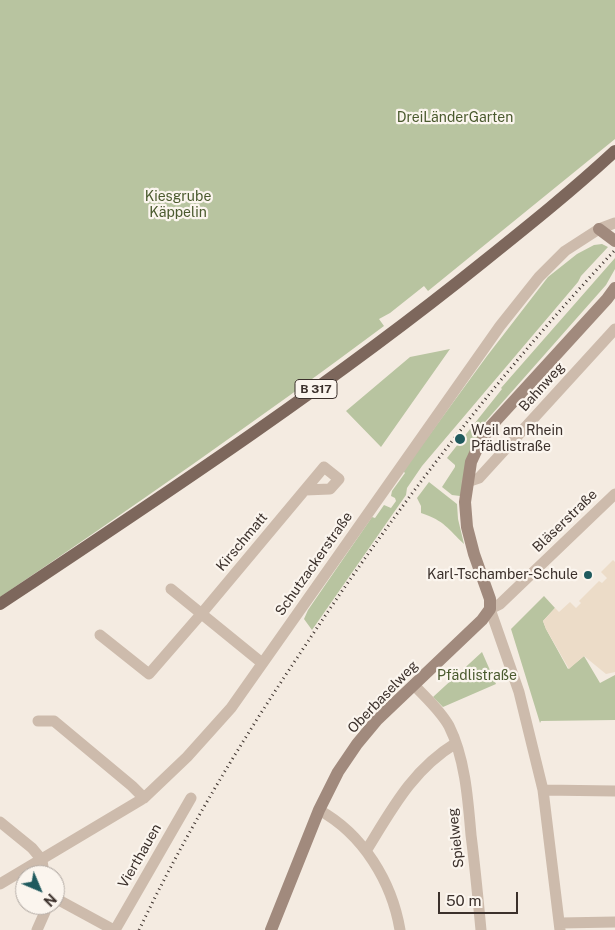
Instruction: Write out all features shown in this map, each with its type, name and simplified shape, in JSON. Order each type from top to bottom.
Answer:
[{"type":"main road","name":"B 317","points":[[0,604],[222,455],[369,350],[519,233],[615,151]]},
{"type":"street","name":"Schutzackerstraße","points":[[0,884],[144,798],[187,757],[231,708],[500,326],[538,277],[565,251],[599,229],[615,223]]},
{"type":"street","points":[[599,229],[615,241]]},
{"type":"street","points":[[615,288],[491,426],[474,456],[467,482],[465,502],[467,527],[474,554],[490,599],[490,609],[519,692],[543,790],[560,926],[615,922]]},
{"type":"street","name":"Bahnweg","points":[[467,482],[479,478],[615,329]]},
{"type":"street","name":"Kirschmatt","points":[[100,635],[149,674],[305,490]]},
{"type":"street","name":"Bläserstraße","points":[[490,609],[500,604],[615,494]]},
{"type":"street","points":[[171,589],[262,663]]},
{"type":"street","name":"Oberbaselweg","points":[[272,930],[319,810],[338,772],[357,744],[378,720],[482,620],[490,609]]},
{"type":"street","name":"Spielweg","points":[[414,685],[439,712],[448,725],[456,743],[464,776],[469,812],[481,930]]},
{"type":"street","points":[[38,721],[54,721],[144,798]]},
{"type":"street","points":[[366,852],[400,796],[417,775],[438,754],[456,743]]},
{"type":"street","points":[[543,790],[615,791]]},
{"type":"street","name":"Vierthauen","points":[[114,930],[191,798]]},
{"type":"street","points":[[319,810],[333,817],[376,863],[392,897],[400,930]]},
{"type":"street","points":[[0,822],[32,848],[42,860],[43,865]]},
{"type":"street","points":[[65,903],[114,930]]},
{"type":"street","points":[[37,930],[44,915]]},
{"type":"green space","name":"Kiesgrube Käppelin","points":[[0,0],[615,0],[615,139],[428,291],[424,286],[390,313],[379,319],[384,326],[194,464],[0,597]]},
{"type":"green space","points":[[602,244],[608,247],[581,276],[578,282],[422,466],[407,488],[406,495],[312,630],[304,619],[308,610],[372,517],[375,518],[384,505],[391,508],[396,501],[391,496],[392,491],[405,473],[403,471],[487,356],[548,277],[577,254],[594,245]]},
{"type":"green space","points":[[615,258],[615,269],[606,285],[485,422],[488,425],[460,496],[452,495],[442,487],[455,467],[447,458],[501,388]]},
{"type":"green space","points":[[450,349],[381,447],[346,411],[410,357]]},
{"type":"green space","points":[[429,482],[457,504],[458,519],[464,544],[441,522],[421,513],[421,506],[417,498]]},
{"type":"green space","points":[[544,596],[555,608],[543,621],[568,669],[584,656],[600,683],[615,675],[615,720],[541,721],[540,723],[511,629]]},
{"type":"green space","name":"Pfädlistraße","points":[[482,652],[496,684],[443,707],[433,697]]},
{"type":"shaded area","points":[[613,560],[615,562],[615,672],[606,674],[584,656],[569,669],[543,621],[555,608],[559,612],[570,602],[576,608],[581,603],[579,601],[599,581],[602,583],[607,578],[601,572]]},
{"type":"railway","points":[[139,930],[194,824],[235,755],[299,655],[372,549],[409,497],[488,395],[615,250]]},
{"type":"place","name":"Weil am Rhein Pfädlistraße","points":[[460,439]]},
{"type":"place","name":"Karl-Tschamber-Schule","points":[[588,575]]},
{"type":"park label","name":"DreiLänderGarten","points":[[455,118]]}]
